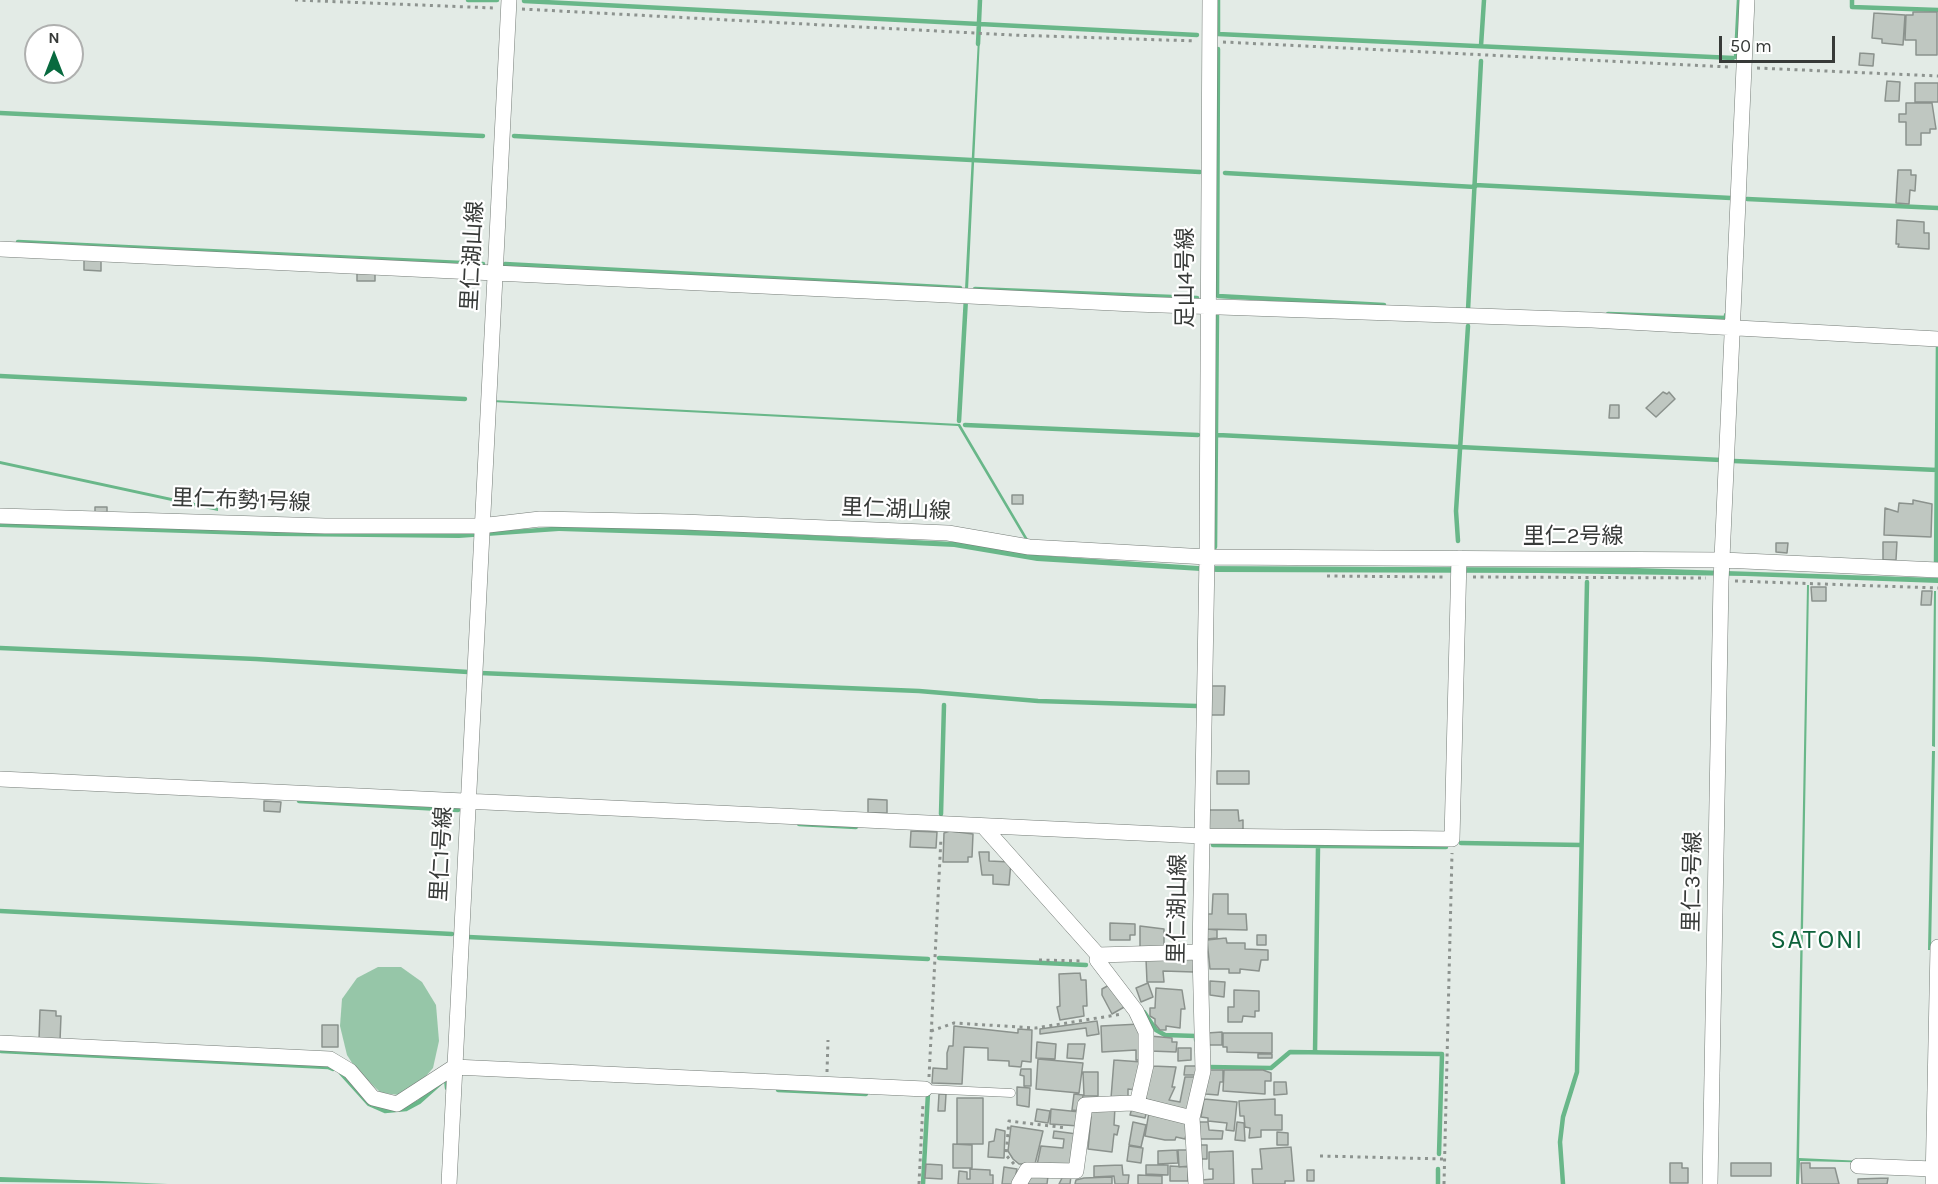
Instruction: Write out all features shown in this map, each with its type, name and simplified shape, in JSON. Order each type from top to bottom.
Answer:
[{"type":"street","name":"足山4号線","points":[[1207,557],[1210,0]]},
{"type":"street","name":"里仁3号線","points":[[1710,1184],[1721,579],[1747,0]]},
{"type":"street","name":"里仁湖山線","points":[[509,4],[480,526],[540,519],[948,533],[1029,547],[1207,557],[1200,952],[1203,1071],[1192,1118],[1196,1184]]},
{"type":"street","points":[[0,249],[1134,304],[1208,305],[1733,327],[1938,339]]},
{"type":"street","name":"里仁布勢1号線","points":[[0,516],[325,526],[480,526]]},
{"type":"street","name":"里仁1号線","points":[[449,1184],[480,526]]},
{"type":"street","name":"里仁2号線","points":[[1207,557],[1723,560],[1938,570]]},
{"type":"street","points":[[0,779],[1202,836],[1452,839],[1459,558]]},
{"type":"street","points":[[983,826],[1097,958],[1142,1020],[1148,1044],[1137,1104]]},
{"type":"street","points":[[1858,1167],[1933,1177],[1938,947]]},
{"type":"street","points":[[1097,958],[1200,952]]},
{"type":"street","points":[[0,1043],[330,1059],[350,1071],[373,1098],[397,1104],[454,1067],[925,1089]]},
{"type":"street","points":[[1022,1178],[1027,1170],[1038,1168],[1076,1171],[1085,1105],[1137,1104],[1192,1118]]},
{"type":"lane","points":[[925,1089],[1011,1093]]},
{"type":"path","points":[[296,0],[509,4],[1012,35],[1938,76]]},
{"type":"path","points":[[1327,576],[1721,579],[1938,588]]},
{"type":"path","points":[[920,1184],[925,1089],[929,1084],[941,824]]},
{"type":"path","points":[[1444,1184],[1452,839]]},
{"type":"path","points":[[1039,960],[1097,958]]},
{"type":"path","points":[[931,1031],[954,1023],[1036,1028],[1136,1011]]},
{"type":"path","points":[[826,1084],[828,1040]]},
{"type":"path","points":[[1022,1178],[1006,1155],[1010,1121],[1082,1130]]},
{"type":"path","points":[[1320,1156],[1444,1159]]},
{"type":"shaded area","points":[[978,38],[980,38],[968,290],[965,289]]},
{"type":"shaded area","points":[[492,400],[960,424],[1029,541],[1026,541],[958,426],[492,402]]},
{"type":"shaded area","points":[[0,461],[218,508],[218,511],[0,464]]},
{"type":"shaded area","points":[[0,523],[471,533],[564,526],[956,542],[1036,555],[1198,566],[1636,568],[1938,578],[1938,583],[1745,576],[1217,572],[1037,561],[954,547],[744,537],[559,531],[459,538],[275,536],[0,527]]},
{"type":"shaded area","points":[[1807,585],[1809,585],[1799,1158],[1928,1164],[1800,1161],[1799,1184],[1796,1184]]},
{"type":"shaded area","points":[[1934,591],[1936,591],[1935,747],[1932,746]]},
{"type":"shaded area","points":[[1932,751],[1935,751],[1931,950],[1928,950]]},
{"type":"shaded area","points":[[378,967],[401,967],[422,982],[436,1005],[439,1041],[433,1068],[420,1083],[400,1095],[381,1093],[356,1069],[347,1055],[340,1026],[342,999],[357,978]]},
{"type":"shaded area","points":[[0,1177],[102,1181],[168,1184],[0,1182]]},
{"type":"building","points":[[1913,12],[1937,12],[1937,55],[1916,55],[1916,40],[1905,40],[1906,15],[1913,15]]},
{"type":"building","points":[[1874,13],[1905,15],[1903,45],[1882,43],[1882,39],[1872,38]]},
{"type":"building","points":[[1860,53],[1874,54],[1873,66],[1859,65]]},
{"type":"building","points":[[1887,81],[1900,82],[1899,101],[1885,101]]},
{"type":"building","points":[[1915,83],[1938,83],[1938,102],[1915,102]]},
{"type":"building","points":[[1906,103],[1932,103],[1936,129],[1930,129],[1930,133],[1921,133],[1921,145],[1906,145],[1906,122],[1899,122],[1899,114],[1906,114]]},
{"type":"building","points":[[1898,170],[1911,170],[1911,175],[1916,175],[1915,191],[1910,190],[1909,204],[1896,203]]},
{"type":"building","points":[[1897,220],[1924,222],[1924,233],[1929,233],[1929,249],[1898,247],[1899,244],[1896,244]]},
{"type":"building","points":[[84,259],[101,260],[101,271],[84,270]]},
{"type":"building","points":[[357,273],[375,274],[375,281],[357,281]]},
{"type":"building","points":[[1663,392],[1667,394],[1669,392],[1675,399],[1656,417],[1646,408]]},
{"type":"building","points":[[1610,405],[1619,405],[1619,418],[1609,418]]},
{"type":"building","points":[[1012,495],[1023,495],[1023,504],[1012,504]]},
{"type":"building","points":[[1913,500],[1932,504],[1931,537],[1884,535],[1885,508],[1898,512],[1899,503],[1913,504]]},
{"type":"building","points":[[95,507],[107,507],[107,514],[95,513]]},
{"type":"building","points":[[1883,542],[1897,542],[1896,560],[1883,560]]},
{"type":"building","points":[[1776,543],[1788,543],[1787,553],[1776,552]]},
{"type":"building","points":[[1811,587],[1826,587],[1826,601],[1812,601]]},
{"type":"building","points":[[1922,591],[1932,591],[1931,605],[1921,605]]},
{"type":"building","points":[[1210,686],[1225,686],[1224,715],[1210,715]]},
{"type":"building","points":[[1217,771],[1249,771],[1249,784],[1217,784]]},
{"type":"building","points":[[868,799],[887,800],[887,813],[868,813]]},
{"type":"building","points":[[264,801],[281,802],[280,812],[264,811]]},
{"type":"building","points":[[1209,810],[1238,810],[1239,821],[1243,820],[1243,830],[1209,829]]},
{"type":"building","points":[[911,831],[937,832],[936,848],[910,847]]},
{"type":"building","points":[[950,831],[973,834],[972,857],[968,857],[968,862],[943,862],[944,833]]},
{"type":"building","points":[[979,852],[989,852],[989,861],[1011,862],[1009,885],[993,884],[993,875],[982,875]]},
{"type":"building","points":[[1213,894],[1228,894],[1228,914],[1246,914],[1247,930],[1207,929],[1207,914],[1212,914]]},
{"type":"building","points":[[1110,923],[1135,924],[1135,935],[1130,935],[1130,940],[1110,940]]},
{"type":"building","points":[[1140,926],[1164,929],[1164,948],[1140,948]]},
{"type":"building","points":[[1207,929],[1217,930],[1217,938],[1207,939]]},
{"type":"building","points":[[1257,935],[1266,935],[1266,945],[1257,945]]},
{"type":"building","points":[[1226,938],[1227,943],[1245,943],[1245,949],[1268,950],[1268,960],[1261,960],[1259,971],[1240,969],[1240,973],[1229,973],[1229,969],[1210,969],[1207,940]]},
{"type":"building","points":[[1191,958],[1194,962],[1194,972],[1163,971],[1164,982],[1147,982],[1146,959]]},
{"type":"building","points":[[1080,973],[1081,980],[1086,980],[1087,1006],[1083,1006],[1084,1016],[1060,1020],[1057,1007],[1060,1006],[1059,974]]},
{"type":"building","points":[[1210,981],[1225,982],[1224,997],[1210,995]]},
{"type":"building","points":[[1148,983],[1153,997],[1141,1002],[1136,988]]},
{"type":"building","points":[[1111,984],[1126,1006],[1112,1014],[1102,995],[1102,989]]},
{"type":"building","points":[[1156,988],[1182,990],[1185,1009],[1181,1009],[1180,1028],[1166,1026],[1166,1030],[1160,1030],[1155,1024],[1155,1019],[1150,1016],[1150,1008],[1155,1008]]},
{"type":"building","points":[[1234,990],[1259,991],[1259,1011],[1255,1011],[1255,1017],[1243,1016],[1242,1022],[1228,1022],[1228,1007],[1234,1007]]},
{"type":"building","points":[[40,1010],[56,1011],[56,1016],[61,1016],[60,1041],[39,1040]]},
{"type":"building","points":[[1097,1021],[1099,1034],[1087,1036],[1086,1028],[1040,1034],[1040,1029]]},
{"type":"building","points":[[1140,1024],[1143,1060],[1136,1060],[1136,1050],[1102,1052],[1101,1026]]},
{"type":"building","points":[[322,1025],[338,1025],[338,1047],[322,1047]]},
{"type":"building","points":[[954,1026],[1018,1033],[1018,1029],[1032,1030],[1031,1062],[1022,1061],[1021,1067],[1009,1066],[1009,1061],[988,1060],[988,1048],[964,1047],[962,1084],[932,1083],[933,1068],[947,1069],[947,1053],[949,1046],[953,1046]]},
{"type":"building","points":[[1222,1032],[1222,1045],[1208,1045],[1207,1033]]},
{"type":"building","points":[[1223,1033],[1272,1033],[1272,1053],[1227,1052],[1227,1047],[1223,1047]]},
{"type":"building","points":[[1150,1036],[1172,1038],[1172,1042],[1177,1042],[1176,1052],[1150,1051]]},
{"type":"building","points":[[1037,1042],[1056,1044],[1055,1059],[1036,1058]]},
{"type":"building","points":[[1068,1044],[1085,1044],[1083,1059],[1067,1058]]},
{"type":"building","points":[[1178,1048],[1191,1048],[1191,1060],[1178,1061]]},
{"type":"building","points":[[1258,1054],[1272,1054],[1272,1058],[1258,1058]]},
{"type":"building","points":[[1038,1059],[1083,1063],[1079,1093],[1036,1089]]},
{"type":"building","points":[[1114,1060],[1142,1062],[1136,1090],[1128,1089],[1128,1098],[1111,1098]]},
{"type":"building","points":[[1152,1066],[1176,1067],[1172,1087],[1175,1087],[1169,1100],[1180,1102],[1185,1077],[1198,1077],[1191,1112],[1145,1099]]},
{"type":"building","points":[[1185,1066],[1198,1066],[1198,1075],[1184,1075]]},
{"type":"building","points":[[1021,1069],[1031,1069],[1031,1086],[1024,1086],[1024,1076],[1020,1075]]},
{"type":"building","points":[[1208,1070],[1223,1070],[1223,1082],[1220,1082],[1218,1095],[1205,1094]]},
{"type":"building","points":[[1224,1070],[1263,1070],[1271,1073],[1271,1081],[1265,1081],[1265,1094],[1223,1091]]},
{"type":"building","points":[[1083,1072],[1098,1072],[1098,1096],[1084,1096]]},
{"type":"building","points":[[1274,1082],[1286,1082],[1287,1094],[1274,1095]]},
{"type":"building","points":[[1017,1087],[1030,1088],[1029,1107],[1017,1105]]},
{"type":"building","points":[[939,1094],[946,1094],[945,1111],[938,1111]]},
{"type":"building","points":[[1074,1094],[1083,1095],[1081,1111],[1072,1110]]},
{"type":"building","points":[[957,1098],[983,1098],[983,1144],[957,1144]]},
{"type":"building","points":[[1204,1099],[1237,1102],[1234,1131],[1226,1130],[1227,1123],[1208,1121],[1208,1118],[1201,1117]]},
{"type":"building","points":[[1275,1099],[1275,1115],[1282,1115],[1282,1130],[1261,1130],[1261,1137],[1249,1138],[1250,1128],[1245,1127],[1244,1116],[1240,1116],[1239,1101]]},
{"type":"building","points":[[1115,1107],[1114,1125],[1119,1126],[1117,1135],[1114,1134],[1112,1152],[1088,1149],[1091,1117],[1087,1117],[1088,1109]]},
{"type":"building","points":[[1132,1108],[1147,1111],[1145,1118],[1130,1115]]},
{"type":"building","points":[[1037,1109],[1050,1111],[1048,1123],[1035,1121]]},
{"type":"building","points":[[1051,1109],[1080,1112],[1079,1126],[1050,1124]]},
{"type":"building","points":[[1149,1112],[1185,1119],[1188,1127],[1185,1139],[1176,1137],[1175,1140],[1165,1140],[1145,1136]]},
{"type":"building","points":[[1133,1122],[1146,1125],[1141,1147],[1129,1145]]},
{"type":"building","points":[[1196,1122],[1208,1122],[1209,1130],[1223,1131],[1222,1139],[1197,1139]]},
{"type":"building","points":[[1237,1122],[1244,1123],[1245,1141],[1235,1140]]},
{"type":"building","points":[[1011,1126],[1043,1131],[1035,1164],[1019,1164],[1013,1159],[1008,1151]]},
{"type":"building","points":[[996,1129],[1005,1131],[1004,1158],[988,1157],[989,1142],[994,1141]]},
{"type":"building","points":[[1054,1131],[1077,1134],[1072,1169],[1037,1165],[1041,1146],[1063,1148],[1064,1139],[1053,1138]]},
{"type":"building","points":[[1277,1132],[1288,1133],[1288,1145],[1277,1145]]},
{"type":"building","points":[[953,1144],[972,1145],[972,1168],[953,1168]]},
{"type":"building","points":[[1197,1145],[1207,1145],[1207,1159],[1198,1159]]},
{"type":"building","points":[[1129,1146],[1143,1148],[1141,1163],[1127,1161]]},
{"type":"building","points":[[1291,1147],[1294,1181],[1285,1181],[1285,1184],[1253,1184],[1252,1169],[1262,1169],[1260,1149]]},
{"type":"building","points":[[1177,1150],[1178,1163],[1158,1164],[1158,1151]]},
{"type":"building","points":[[1178,1150],[1190,1150],[1191,1166],[1179,1167]]},
{"type":"building","points":[[1233,1151],[1234,1184],[1201,1184],[1201,1180],[1213,1179],[1213,1169],[1209,1169],[1209,1152]]},
{"type":"building","points":[[1670,1163],[1682,1163],[1682,1168],[1688,1168],[1688,1183],[1670,1183]]},
{"type":"building","points":[[1731,1163],[1771,1163],[1771,1176],[1731,1176]]},
{"type":"building","points":[[1801,1163],[1810,1163],[1810,1168],[1835,1168],[1839,1184],[1802,1184]]},
{"type":"building","points":[[926,1164],[942,1165],[942,1179],[925,1178]]},
{"type":"building","points":[[1122,1165],[1123,1175],[1129,1175],[1128,1184],[1115,1184],[1114,1176],[1094,1177],[1094,1166]]},
{"type":"building","points":[[1146,1165],[1168,1165],[1168,1175],[1146,1174]]},
{"type":"building","points":[[1170,1166],[1188,1167],[1188,1181],[1170,1181]]},
{"type":"building","points":[[1004,1167],[1017,1169],[1014,1184],[1002,1184]]},
{"type":"building","points":[[970,1169],[990,1170],[990,1175],[993,1175],[993,1184],[958,1184],[959,1171],[967,1172],[967,1179],[970,1179]]},
{"type":"building","points":[[1307,1170],[1314,1170],[1314,1181],[1307,1181]]},
{"type":"building","points":[[1029,1175],[1048,1176],[1047,1184],[1023,1184]]},
{"type":"building","points":[[1138,1175],[1162,1176],[1162,1184],[1138,1184]]},
{"type":"building","points":[[1063,1176],[1071,1176],[1070,1184],[1059,1184]]},
{"type":"building","points":[[1112,1177],[1112,1184],[1075,1184],[1076,1180],[1084,1178]]},
{"type":"building","points":[[1888,1178],[1887,1184],[1858,1184],[1858,1179]]},
{"type":"waterway","points":[[468,0],[497,0]]},
{"type":"waterway","points":[[978,44],[980,0]]},
{"type":"waterway","points":[[1218,0],[1218,32]]},
{"type":"waterway","points":[[1481,46],[1484,0]]},
{"type":"waterway","points":[[1736,57],[1739,0]]},
{"type":"waterway","points":[[1852,0],[1852,7],[1938,10]]},
{"type":"waterway","points":[[524,1],[1197,35]]},
{"type":"waterway","points":[[1218,34],[1733,58]]},
{"type":"waterway","points":[[1217,295],[1218,49]]},
{"type":"waterway","points":[[1468,310],[1481,61]]},
{"type":"waterway","points":[[0,113],[483,136]]},
{"type":"waterway","points":[[514,136],[1200,172]]},
{"type":"waterway","points":[[1225,173],[1475,187]]},
{"type":"waterway","points":[[1475,185],[1731,198]]},
{"type":"waterway","points":[[1747,199],[1938,208]]},
{"type":"waterway","points":[[18,242],[483,264]]},
{"type":"waterway","points":[[505,264],[960,288]]},
{"type":"waterway","points":[[975,289],[1197,298]]},
{"type":"waterway","points":[[1218,296],[1384,305]]},
{"type":"waterway","points":[[959,421],[966,298]]},
{"type":"waterway","points":[[1215,547],[1217,313]]},
{"type":"waterway","points":[[1608,314],[1726,318],[1726,315]]},
{"type":"waterway","points":[[1458,541],[1456,511],[1468,326]]},
{"type":"waterway","points":[[1936,563],[1938,344]]},
{"type":"waterway","points":[[0,376],[465,399]]},
{"type":"waterway","points":[[965,425],[1198,435]]},
{"type":"waterway","points":[[1218,435],[1721,460]]},
{"type":"waterway","points":[[1734,461],[1937,470]]},
{"type":"waterway","points":[[1563,1184],[1560,1142],[1563,1117],[1577,1072],[1587,582]]},
{"type":"waterway","points":[[0,648],[256,659],[468,672]]},
{"type":"waterway","points":[[480,673],[919,691],[1038,701],[1197,706]]},
{"type":"waterway","points":[[941,814],[944,705]]},
{"type":"waterway","points":[[299,801],[458,810]]},
{"type":"waterway","points":[[799,824],[856,827]]},
{"type":"waterway","points":[[1461,843],[1581,845]]},
{"type":"waterway","points":[[1213,845],[1446,847]]},
{"type":"waterway","points":[[1315,1052],[1318,847]]},
{"type":"waterway","points":[[0,911],[452,934]]},
{"type":"waterway","points":[[468,937],[928,959]]},
{"type":"waterway","points":[[939,958],[1086,965]]},
{"type":"waterway","points":[[1144,1012],[1156,1030],[1165,1035],[1196,1036],[1196,1040]]},
{"type":"waterway","points":[[1,1051],[333,1069]]},
{"type":"waterway","points":[[1208,1067],[1271,1068],[1290,1052],[1442,1054],[1439,1154]]},
{"type":"waterway","points":[[341,1073],[369,1104],[385,1111],[406,1109],[419,1102],[446,1078],[447,1088]]},
{"type":"waterway","points":[[778,1090],[866,1094]]},
{"type":"waterway","points":[[923,1184],[928,1093]]},
{"type":"waterway","points":[[1438,1169],[1438,1184]]},
{"type":"district","name":"SATONI","points":[[1817,941]]}]
